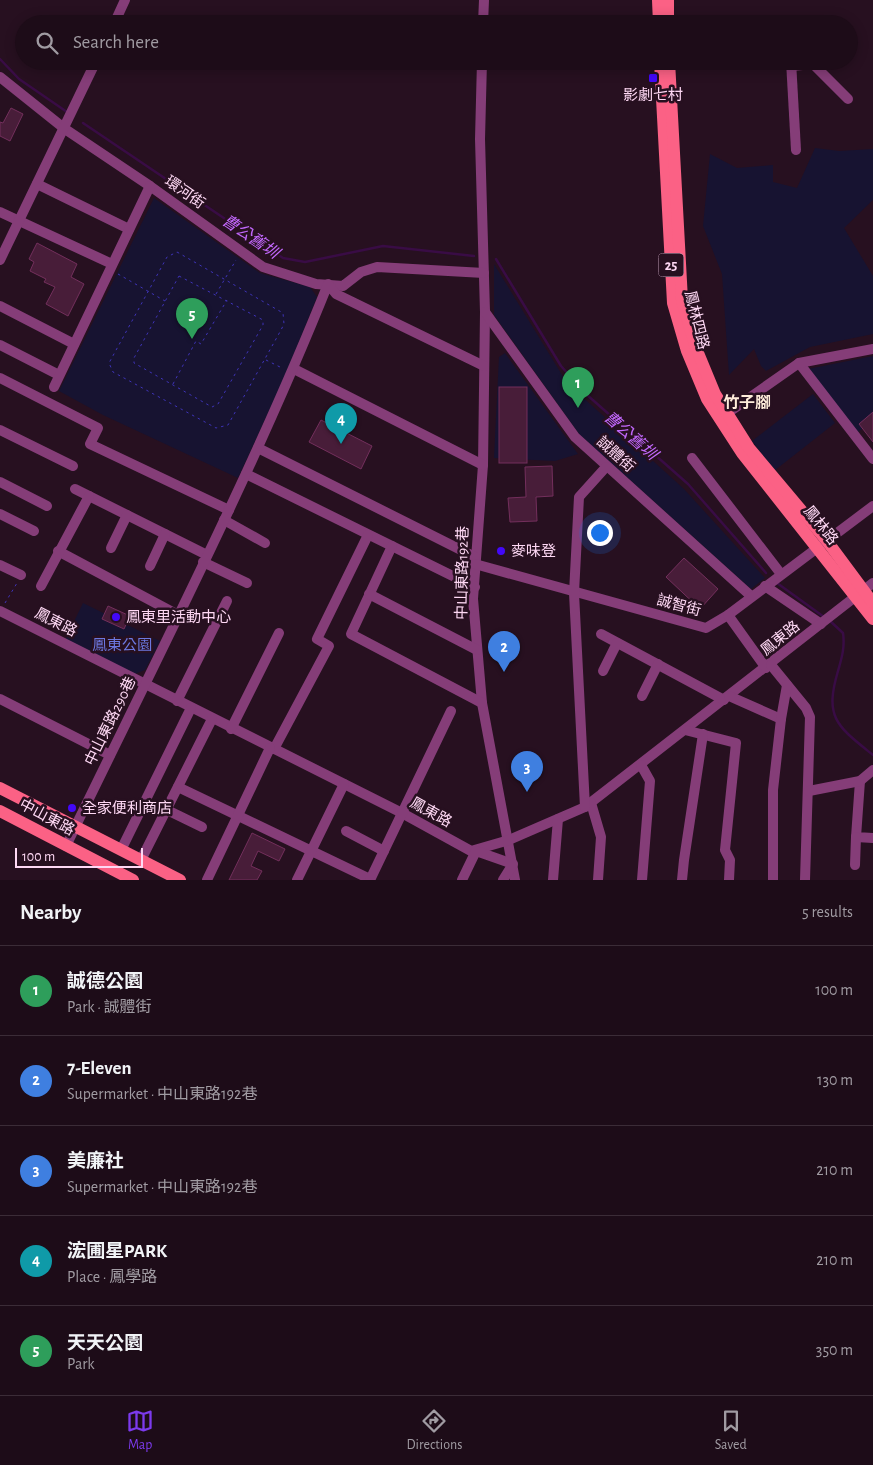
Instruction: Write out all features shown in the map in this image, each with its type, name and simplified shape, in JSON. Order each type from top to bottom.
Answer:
[{"type":"main road","points":[[658,0],[659,15]]},
{"type":"main road","points":[[668,0],[668,15]]},
{"type":"main road","name":"鳳林四路","points":[[660,70],[673,303],[687,351],[707,399],[723,416],[746,450]]},
{"type":"main road","name":"鳳林四路","points":[[669,70],[682,300],[696,348],[723,416]]},
{"type":"main road","name":"鳳林路","points":[[746,450],[822,544],[864,590],[873,603]]},
{"type":"main road","name":"鳳林路","points":[[864,590],[873,619]]},
{"type":"main road","name":"中山東路","points":[[0,788],[180,880]]},
{"type":"main road","name":"中山東路","points":[[0,810],[132,880]]},
{"type":"street","points":[[118,15],[125,0]]},
{"type":"street","points":[[483,15],[484,0]]},
{"type":"street","points":[[0,260],[92,70]]},
{"type":"street","name":"中山東路192巷","points":[[482,70],[480,139],[485,312],[483,465],[473,599],[482,702],[515,880]]},
{"type":"street","points":[[791,70],[796,150]]},
{"type":"street","points":[[819,70],[848,99]]},
{"type":"street","name":"環河街","points":[[0,77],[65,129],[150,186],[263,267],[316,284],[343,286],[361,272],[377,267],[484,268]]},
{"type":"street","points":[[38,184],[130,229]]},
{"type":"street","points":[[54,387],[150,186]]},
{"type":"street","points":[[0,212],[111,267]]},
{"type":"street","points":[[328,284],[336,294],[484,366]]},
{"type":"street","name":"中山東路290巷","points":[[66,846],[246,474],[293,371],[328,284]]},
{"type":"street","points":[[0,306],[74,344]]},
{"type":"street","name":"誠體街","points":[[485,312],[575,438],[752,596]]},
{"type":"street","points":[[0,345],[59,375]]},
{"type":"street","points":[[723,416],[799,363],[873,349]]},
{"type":"street","points":[[799,363],[873,458]]},
{"type":"street","points":[[293,371],[483,465]]},
{"type":"street","points":[[0,378],[98,428],[90,444],[229,510]]},
{"type":"street","points":[[0,430],[73,466]]},
{"type":"street","name":"誠智街","points":[[258,448],[475,561],[574,593],[702,627],[714,625],[873,506]]},
{"type":"street","points":[[692,458],[781,574]]},
{"type":"street","points":[[598,880],[601,837],[588,805],[574,593],[579,497],[606,467]]},
{"type":"street","points":[[246,474],[475,587]]},
{"type":"street","points":[[0,482],[47,506]]},
{"type":"street","points":[[75,489],[165,534],[247,583]]},
{"type":"street","points":[[41,586],[88,496]]},
{"type":"street","points":[[0,514],[34,531]]},
{"type":"street","points":[[111,548],[127,515]]},
{"type":"street","points":[[224,520],[264,543]]},
{"type":"street","points":[[150,566],[165,534]]},
{"type":"street","points":[[207,880],[272,748],[329,646],[317,639],[368,535]]},
{"type":"street","points":[[392,546],[351,634],[482,702]]},
{"type":"street","points":[[58,551],[178,615]]},
{"type":"street","points":[[0,565],[21,576]]},
{"type":"street","points":[[765,586],[821,624]]},
{"type":"street","name":"鳳東路","points":[[0,611],[231,729],[402,813],[472,851],[476,851],[509,840],[588,805],[769,666],[864,590]]},
{"type":"street","points":[[369,594],[477,650]]},
{"type":"street","points":[[177,701],[227,601]]},
{"type":"street","points":[[728,615],[806,708],[810,718],[809,791],[804,880]]},
{"type":"street","points":[[231,729],[279,633]]},
{"type":"street","points":[[601,634],[726,698],[781,719]]},
{"type":"street","points":[[603,672],[617,643]]},
{"type":"street","points":[[642,696],[658,664]]},
{"type":"street","points":[[773,880],[773,790],[787,685]]},
{"type":"street","points":[[0,699],[110,755]]},
{"type":"street","points":[[121,850],[192,708]]},
{"type":"street","points":[[178,787],[370,880],[452,711]]},
{"type":"street","points":[[141,860],[212,719]]},
{"type":"street","points":[[685,730],[734,741],[737,746],[725,850],[730,860],[729,880]]},
{"type":"street","points":[[682,880],[703,734]]},
{"type":"street","points":[[641,765],[650,781],[642,880]]},
{"type":"street","points":[[809,791],[860,781],[873,770]]},
{"type":"street","points":[[855,865],[860,781]]},
{"type":"street","points":[[297,880],[344,784]]},
{"type":"street","points":[[166,810],[202,827]]},
{"type":"street","points":[[553,880],[558,819]]},
{"type":"street","points":[[346,831],[384,851]]},
{"type":"street","points":[[856,837],[873,838]]},
{"type":"street","points":[[462,880],[476,851],[512,864],[504,880]]},
{"type":"path","points":[[216,294],[241,251]]},
{"type":"path","points":[[177,252],[283,313],[284,324],[228,425],[216,428],[113,372],[110,358],[148,291],[167,257],[177,252]]},
{"type":"path","points":[[111,267],[165,301]]},
{"type":"path","points":[[179,276],[227,300],[262,320],[263,325],[218,404],[212,406],[134,363],[134,358],[179,276]]},
{"type":"path","points":[[172,384],[196,341],[201,344],[227,300]]},
{"type":"path","points":[[266,359],[293,371]]},
{"type":"path","points":[[0,611],[21,576]]},
{"type":"green space","points":[[815,148],[839,151],[873,149],[873,200],[844,228],[873,276],[873,334],[810,347],[766,371],[761,366],[754,349],[729,375],[722,274],[703,226],[710,154],[737,168],[773,165],[773,182],[797,188]]},
{"type":"green space","points":[[154,198],[260,273],[310,287],[317,297],[283,381],[238,478],[103,415],[59,391]]},
{"type":"green space","points":[[494,264],[567,383],[684,489],[765,578],[751,589],[579,434],[494,315]]},
{"type":"green space","points":[[505,353],[578,454],[555,461],[494,458],[499,357]]},
{"type":"green space","points":[[873,356],[873,420],[857,433],[808,369]]},
{"type":"green space","points":[[813,394],[835,423],[774,471],[752,441]]},
{"type":"green space","name":"鳳東公園","points":[[83,603],[160,641],[145,670],[135,674],[65,640]]},
{"type":"building","points":[[11,108],[23,114],[10,141],[0,136],[0,122],[3,123]]},
{"type":"building","points":[[37,243],[77,264],[71,277],[84,284],[68,316],[46,304],[55,287],[44,282],[46,279],[30,271],[34,262],[29,259]]},
{"type":"building","points":[[499,387],[527,387],[527,463],[499,463]]},
{"type":"building","points":[[873,412],[873,442],[859,424]]},
{"type":"building","points":[[321,420],[372,446],[361,469],[309,442]]},
{"type":"building","points":[[552,466],[553,496],[536,497],[537,521],[510,522],[508,498],[526,497],[525,467]]},
{"type":"building","points":[[684,558],[718,589],[700,609],[666,577]]},
{"type":"building","name":"鳳東里活動中心","points":[[108,606],[130,616],[124,629],[102,619]]},
{"type":"building","points":[[252,833],[285,849],[279,861],[258,851],[251,866],[262,871],[257,880],[229,880]]},
{"type":"waterway","name":"曹公舊圳","points":[[0,59],[19,79],[67,112]]},
{"type":"waterway","name":"曹公舊圳","points":[[83,123],[283,258],[305,262],[383,246],[474,256]]},
{"type":"waterway","name":"曹公舊圳","points":[[496,259],[561,366],[586,394],[688,484],[766,573]]},
{"type":"waterway","name":"曹公舊圳","points":[[777,583],[824,617]]},
{"type":"waterway","name":"曹公舊圳","points":[[829,620],[843,633],[844,638],[843,652],[832,700],[833,711],[842,728],[873,755]]},
{"type":"place","name":"影劇七村","points":[[653,78]]},
{"type":"place","name":"天天公園","points":[[192,339]]},
{"type":"place","name":"誠德公園","points":[[578,408]]},
{"type":"place","name":"浤圃星PARK","points":[[341,444]]},
{"type":"place","name":"麥味登","points":[[501,551]]},
{"type":"place","name":"鳳東里活動中心","points":[[116,617]]},
{"type":"place","name":"7-Eleven","points":[[504,672]]},
{"type":"place","name":"美廉社","points":[[527,792]]},
{"type":"place","name":"全家便利商店","points":[[72,808]]},
{"type":"district","name":"竹子腳","points":[[747,402]]}]
